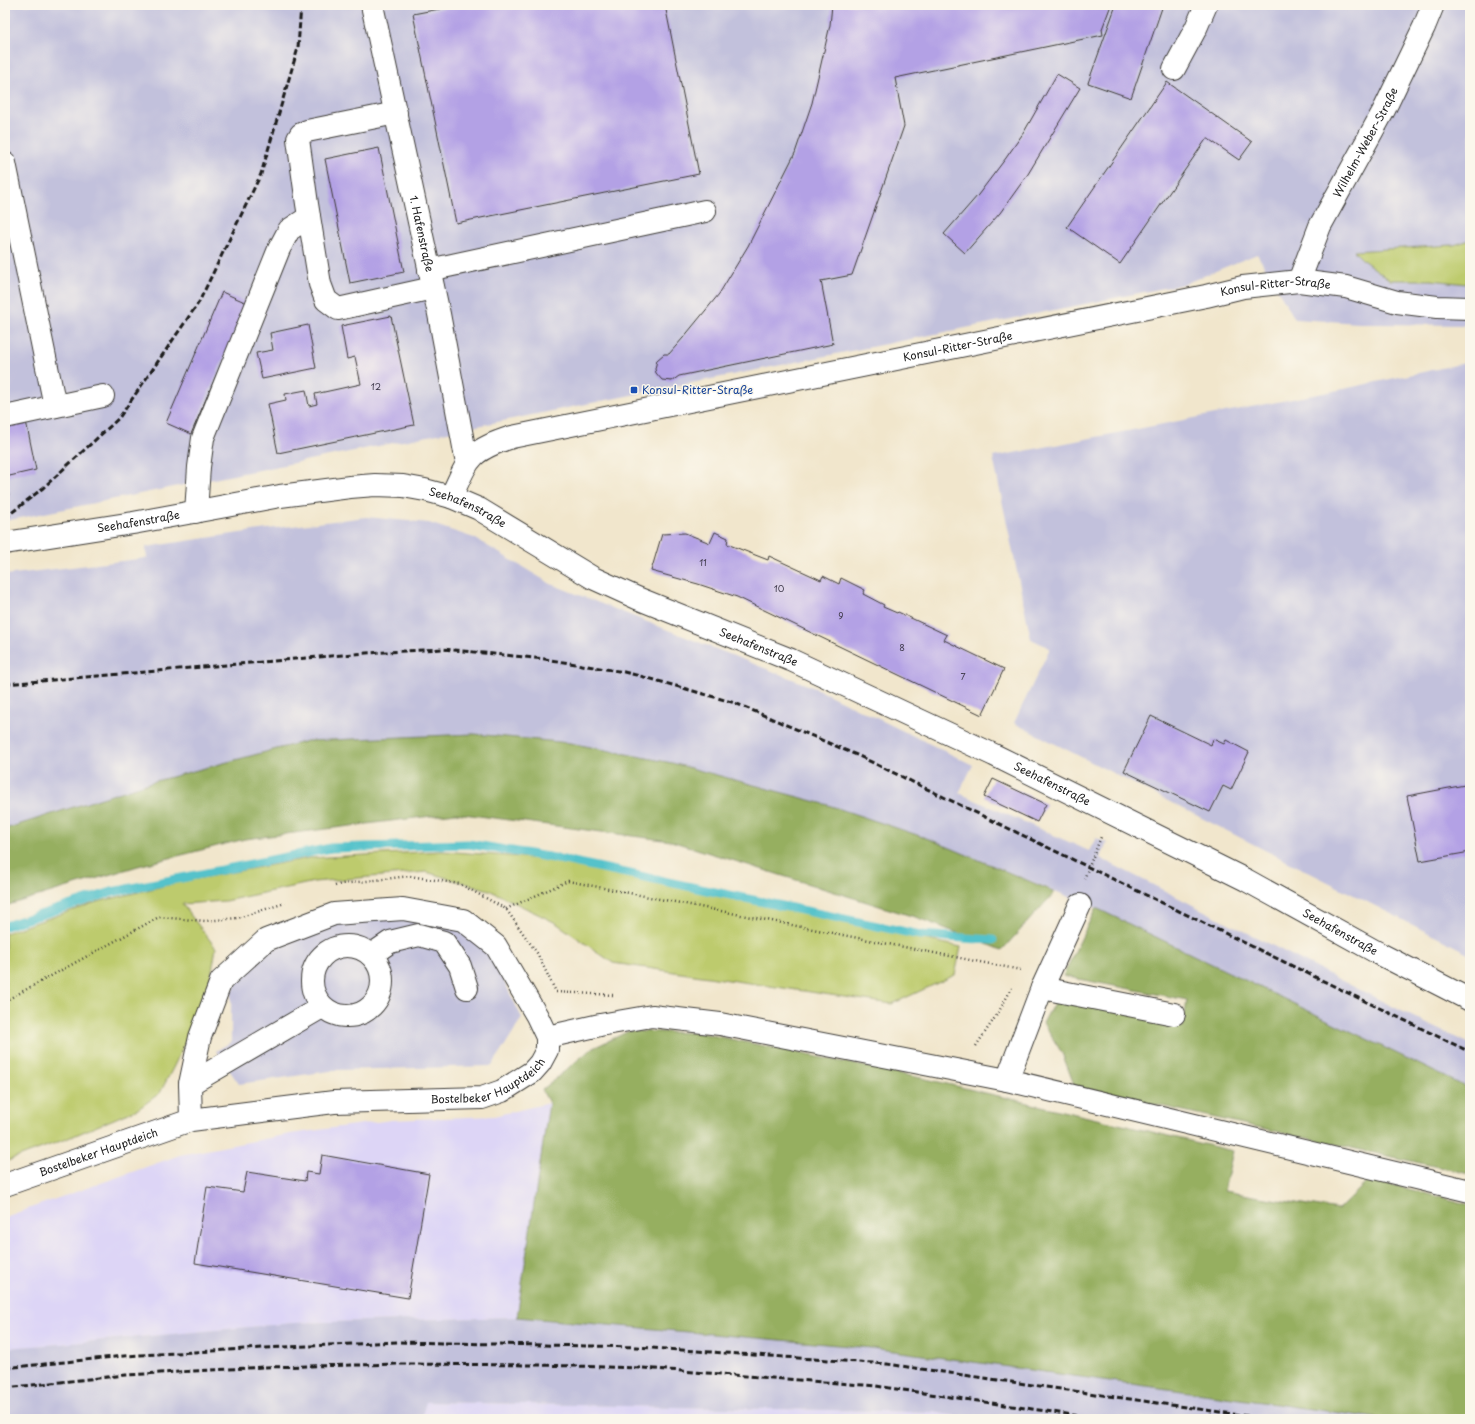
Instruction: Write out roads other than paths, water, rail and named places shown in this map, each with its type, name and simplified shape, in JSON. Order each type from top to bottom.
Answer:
[{"type":"street","name":"1. Hafenstraße","points":[[372,5],[431,279],[467,462]]},
{"type":"street","points":[[1174,70],[1206,5]]},
{"type":"street","name":"Wilhelm-Weber-Straße","points":[[1299,281],[1320,226],[1384,110],[1424,28],[1433,5]]},
{"type":"street","points":[[396,113],[301,134],[298,139],[320,284],[326,300],[338,309],[431,279],[705,211]]},
{"type":"street","points":[[5,163],[55,406]]},
{"type":"street","points":[[196,512],[199,467],[203,438],[279,249],[289,230],[309,218]]},
{"type":"street","name":"Konsul-Ritter-Straße","points":[[451,497],[467,462],[475,454],[487,446],[512,438],[1206,296],[1243,287],[1299,281],[1346,287],[1397,302],[1438,308],[1470,308]]},
{"type":"street","points":[[5,417],[103,396]]},
{"type":"street","name":"Seehafenstraße","points":[[5,544],[133,523],[280,496],[362,486],[403,486],[451,497],[479,509],[593,578],[637,598],[791,660],[994,755],[1246,880],[1380,954],[1470,1000]]},
{"type":"street","points":[[1007,1080],[1042,988],[1080,905]]},
{"type":"street","name":"Bostelbeker Hauptdeich","points":[[5,1185],[191,1120],[334,1102],[482,1098],[502,1092],[532,1072],[540,1063],[547,1050],[547,1037],[537,1016],[496,946],[463,920],[403,909],[334,914],[266,940],[221,981],[200,1037],[190,1084],[191,1120]]},
{"type":"street","points":[[371,955],[390,942],[418,934],[444,942],[460,966],[467,988]]},
{"type":"street","points":[[348,945],[360,948],[371,955],[378,965],[382,976],[381,989],[376,1001],[367,1010],[356,1015],[344,1016],[332,1013],[322,1007],[315,997],[311,986],[312,974],[316,962],[324,953],[335,947],[348,945]]},
{"type":"street","points":[[1042,988],[1174,1014]]},
{"type":"street","points":[[190,1084],[322,1007]]},
{"type":"street","points":[[547,1037],[600,1025],[652,1016],[720,1024],[1007,1080],[1470,1191]]},
{"type":"waterway","points":[[5,926],[112,892],[331,848],[469,844],[554,858],[920,935],[993,940]]},
{"type":"railway","points":[[5,518],[43,488],[119,418],[199,302],[261,174],[298,48],[301,5]]},
{"type":"railway","points":[[5,684],[366,653],[443,649],[545,659],[624,672],[648,678],[735,703],[859,756],[1470,1052]]},
{"type":"railway","points":[[5,1368],[124,1356],[398,1342],[637,1347],[887,1364],[1268,1419]]},
{"type":"railway","points":[[5,1388],[126,1375],[264,1367],[402,1364],[539,1365],[642,1368],[876,1386],[1100,1419]]},
{"type":"place","name":"Konsul-Ritter-Straße","points":[[634,390]]}]
